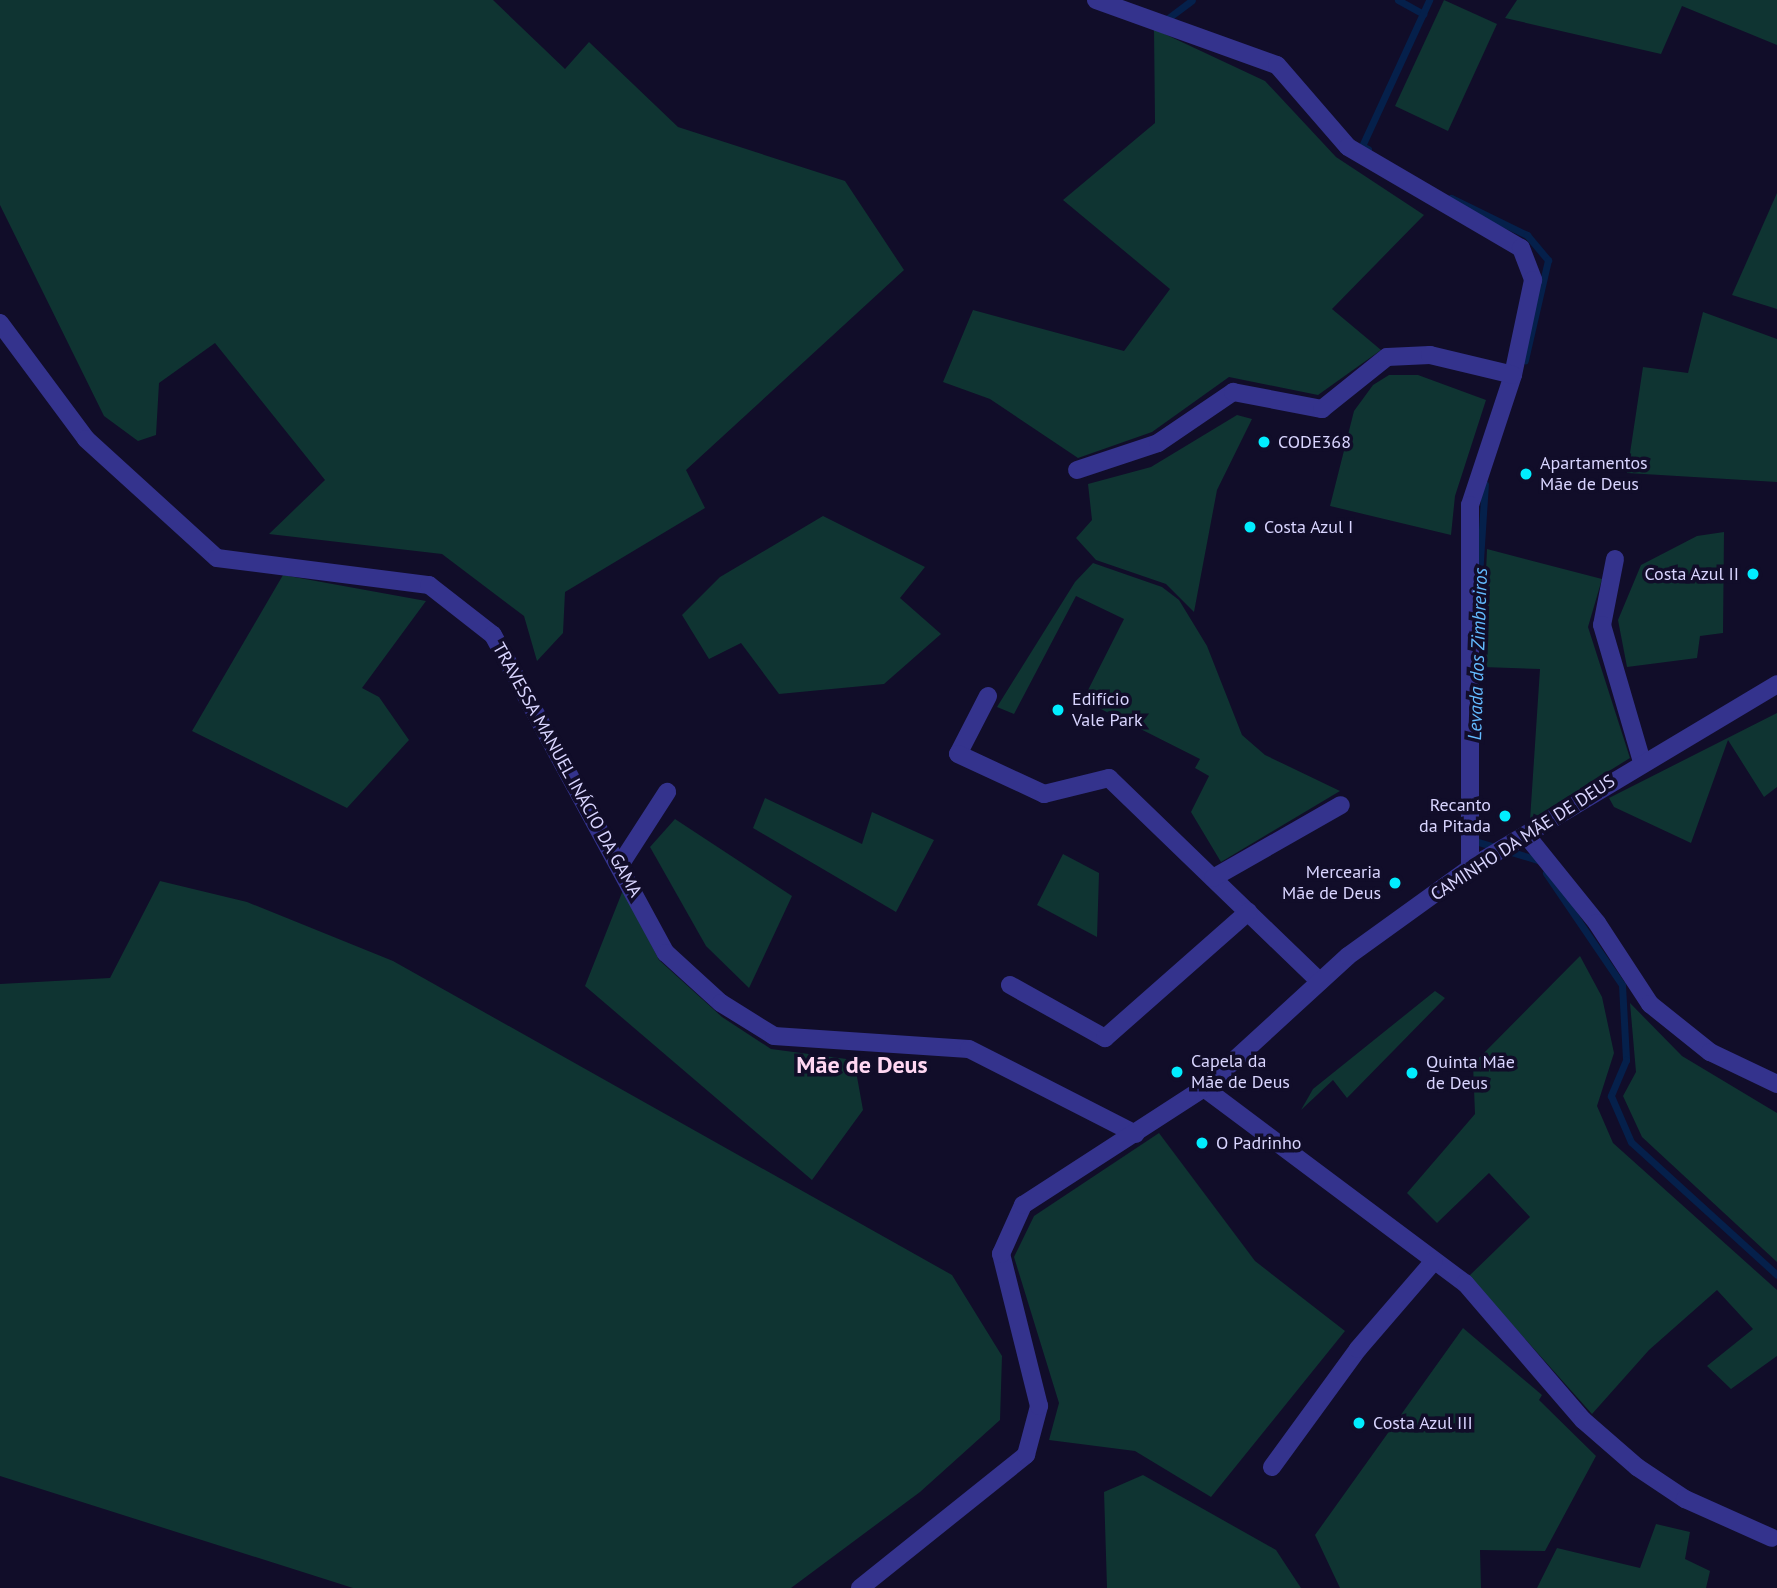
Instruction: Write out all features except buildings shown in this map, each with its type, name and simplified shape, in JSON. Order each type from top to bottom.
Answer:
[{"type":"street","points":[[1096,0],[1277,65],[1348,147],[1521,248],[1533,280],[1513,375],[1470,505],[1470,868]]},
{"type":"street","name":"TRAVESSA MANUEL INÁCIO DA GAMA","points":[[0,323],[86,439],[217,558],[429,585],[493,635],[666,953],[721,1003],[774,1036],[969,1049],[1136,1133]]},
{"type":"street","points":[[1077,470],[1158,443],[1233,392],[1322,409],[1387,357],[1430,355],[1513,375]]},
{"type":"street","points":[[1615,559],[1602,625],[1642,762]]},
{"type":"street","name":"CAMINHO DA MÃE DE DEUS","points":[[860,1588],[1026,1455],[1039,1406],[1001,1254],[1023,1205],[1204,1088],[1320,982],[1470,868],[1642,762],[1777,684]]},
{"type":"street","points":[[988,696],[958,754],[1044,794],[1109,778],[1320,982]]},
{"type":"street","points":[[620,865],[667,792]]},
{"type":"street","points":[[1213,878],[1341,805]]},
{"type":"street","points":[[1526,835],[1597,923],[1650,1004],[1710,1052],[1777,1084]]},
{"type":"street","points":[[1010,985],[1105,1038],[1248,912]]},
{"type":"street","points":[[1204,1088],[1465,1283],[1583,1420],[1637,1467],[1685,1499],[1772,1538]]},
{"type":"street","points":[[1272,1467],[1358,1349],[1434,1261]]},
{"type":"green space","points":[[0,0],[493,0],[565,69],[589,42],[678,127],[845,181],[904,270],[686,470],[705,508],[565,592],[563,633],[537,661],[524,616],[442,554],[269,534],[325,480],[215,343],[159,383],[156,435],[138,441],[104,416],[0,205]]},
{"type":"green space","points":[[1444,0],[1497,24],[1448,131],[1395,106]]},
{"type":"green space","points":[[1517,0],[1777,0],[1777,45],[1682,6],[1661,54],[1505,18]]},
{"type":"green space","points":[[1154,29],[1265,81],[1336,157],[1424,215],[1332,309],[1381,350],[1318,395],[1229,377],[1152,432],[1078,458],[990,399],[943,382],[973,310],[1124,351],[1170,289],[1063,200],[1155,123]]},
{"type":"green space","points":[[1777,193],[1777,309],[1732,295]]},
{"type":"green space","points":[[1703,312],[1777,339],[1777,482],[1627,473],[1643,367],[1688,373]]},
{"type":"green space","points":[[1389,375],[1418,375],[1486,400],[1455,496],[1451,535],[1330,506],[1354,411],[1373,385]]},
{"type":"green space","points":[[1237,415],[1252,419],[1217,490],[1194,612],[1166,584],[1096,560],[1076,538],[1092,520],[1088,484],[1151,467]]},
{"type":"green space","points":[[823,516],[925,567],[900,598],[941,634],[884,684],[779,694],[741,643],[709,659],[682,615],[720,577]]},
{"type":"green space","points":[[1724,532],[1723,633],[1700,636],[1697,658],[1627,667],[1618,620],[1641,565],[1697,536]]},
{"type":"green space","points":[[1487,549],[1602,579],[1588,627],[1630,758],[1530,820],[1540,669],[1482,667]]},
{"type":"green space","points":[[1093,563],[1162,587],[1179,600],[1207,646],[1242,735],[1265,755],[1340,791],[1221,862],[1191,812],[1209,776],[1195,768],[1200,759],[1083,700],[1124,619],[1076,596],[1014,714],[997,707],[1075,582]]},
{"type":"green space","points":[[283,575],[426,601],[362,688],[379,697],[409,740],[347,808],[192,731]]},
{"type":"green space","points":[[1777,713],[1777,787],[1764,797],[1728,740],[1691,843],[1614,807],[1609,798]]},
{"type":"green space","points":[[765,798],[862,844],[872,812],[934,840],[896,912],[753,828]]},
{"type":"green space","points":[[675,819],[792,896],[749,988],[706,946],[650,847]]},
{"type":"green space","points":[[1063,854],[1099,873],[1097,937],[1037,905]]},
{"type":"green space","points":[[160,881],[247,902],[393,961],[952,1275],[1002,1356],[1000,1420],[920,1492],[791,1588],[353,1588],[0,1476],[0,984],[110,978]]},
{"type":"green space","points":[[623,890],[659,960],[722,1017],[771,1049],[854,1060],[863,1110],[812,1180],[585,986]]},
{"type":"green space","points":[[1580,956],[1602,997],[1614,1053],[1597,1106],[1613,1143],[1777,1290],[1777,1356],[1731,1389],[1707,1366],[1753,1329],[1717,1290],[1649,1350],[1592,1414],[1469,1276],[1530,1217],[1489,1173],[1437,1223],[1407,1193],[1475,1114],[1473,1064]]},
{"type":"green space","points":[[1435,991],[1445,998],[1347,1098],[1333,1080],[1301,1110],[1313,1089]]},
{"type":"green space","points":[[1630,1003],[1682,1056],[1777,1113],[1777,1262],[1642,1137],[1623,1096],[1636,1072]]},
{"type":"green space","points":[[1159,1133],[1255,1261],[1345,1331],[1211,1497],[1135,1451],[1049,1440],[1059,1403],[1014,1257],[1034,1216]]},
{"type":"green space","points":[[1463,1328],[1542,1395],[1539,1400],[1596,1456],[1545,1551],[1480,1550],[1481,1588],[1340,1588],[1315,1535]]},
{"type":"green space","points":[[1143,1475],[1276,1550],[1301,1588],[1107,1588],[1104,1492]]},
{"type":"green space","points":[[1656,1524],[1690,1532],[1685,1559],[1710,1571],[1706,1588],[1537,1588],[1557,1548],[1640,1568]]},
{"type":"waterway","name":"Levada dos Zimbreiros","points":[[1167,19],[1192,0]]},
{"type":"waterway","name":"Levada dos Zimbreiros","points":[[1398,0],[1423,14]]},
{"type":"waterway","name":"Levada dos Zimbreiros","points":[[1368,149],[1362,146],[1429,0]]},
{"type":"waterway","name":"Levada dos Zimbreiros","points":[[1451,198],[1527,235],[1548,260],[1525,360]]},
{"type":"waterway","name":"Levada dos Zimbreiros","points":[[1478,591],[1485,484]]},
{"type":"waterway","name":"Levada dos Zimbreiros","points":[[1475,841],[1538,860]]},
{"type":"waterway","name":"Levada dos Zimbreiros","points":[[1546,873],[1622,985],[1626,1060],[1611,1096],[1631,1142],[1777,1275]]},
{"type":"place","name":"CODE368","points":[[1264,442]]},
{"type":"place","name":"Apartamentos Mãe de Deus","points":[[1526,474]]},
{"type":"place","name":"Costa Azul I","points":[[1250,527]]},
{"type":"place","name":"Costa Azul II","points":[[1753,574]]},
{"type":"place","name":"Edifício Vale Park","points":[[1058,710]]},
{"type":"place","name":"Recanto da Pitada","points":[[1505,816]]},
{"type":"place","name":"Mercearia Mãe de Deus","points":[[1395,883]]},
{"type":"place","name":"Capela da Mãe de Deus","points":[[1177,1072]]},
{"type":"place","name":"Quinta Mãe de Deus","points":[[1412,1073]]},
{"type":"place","name":"O Padrinho","points":[[1202,1143]]},
{"type":"place","name":"Costa Azul III","points":[[1359,1423]]},
{"type":"district","name":"Mãe de Deus","points":[[862,1065]]}]
